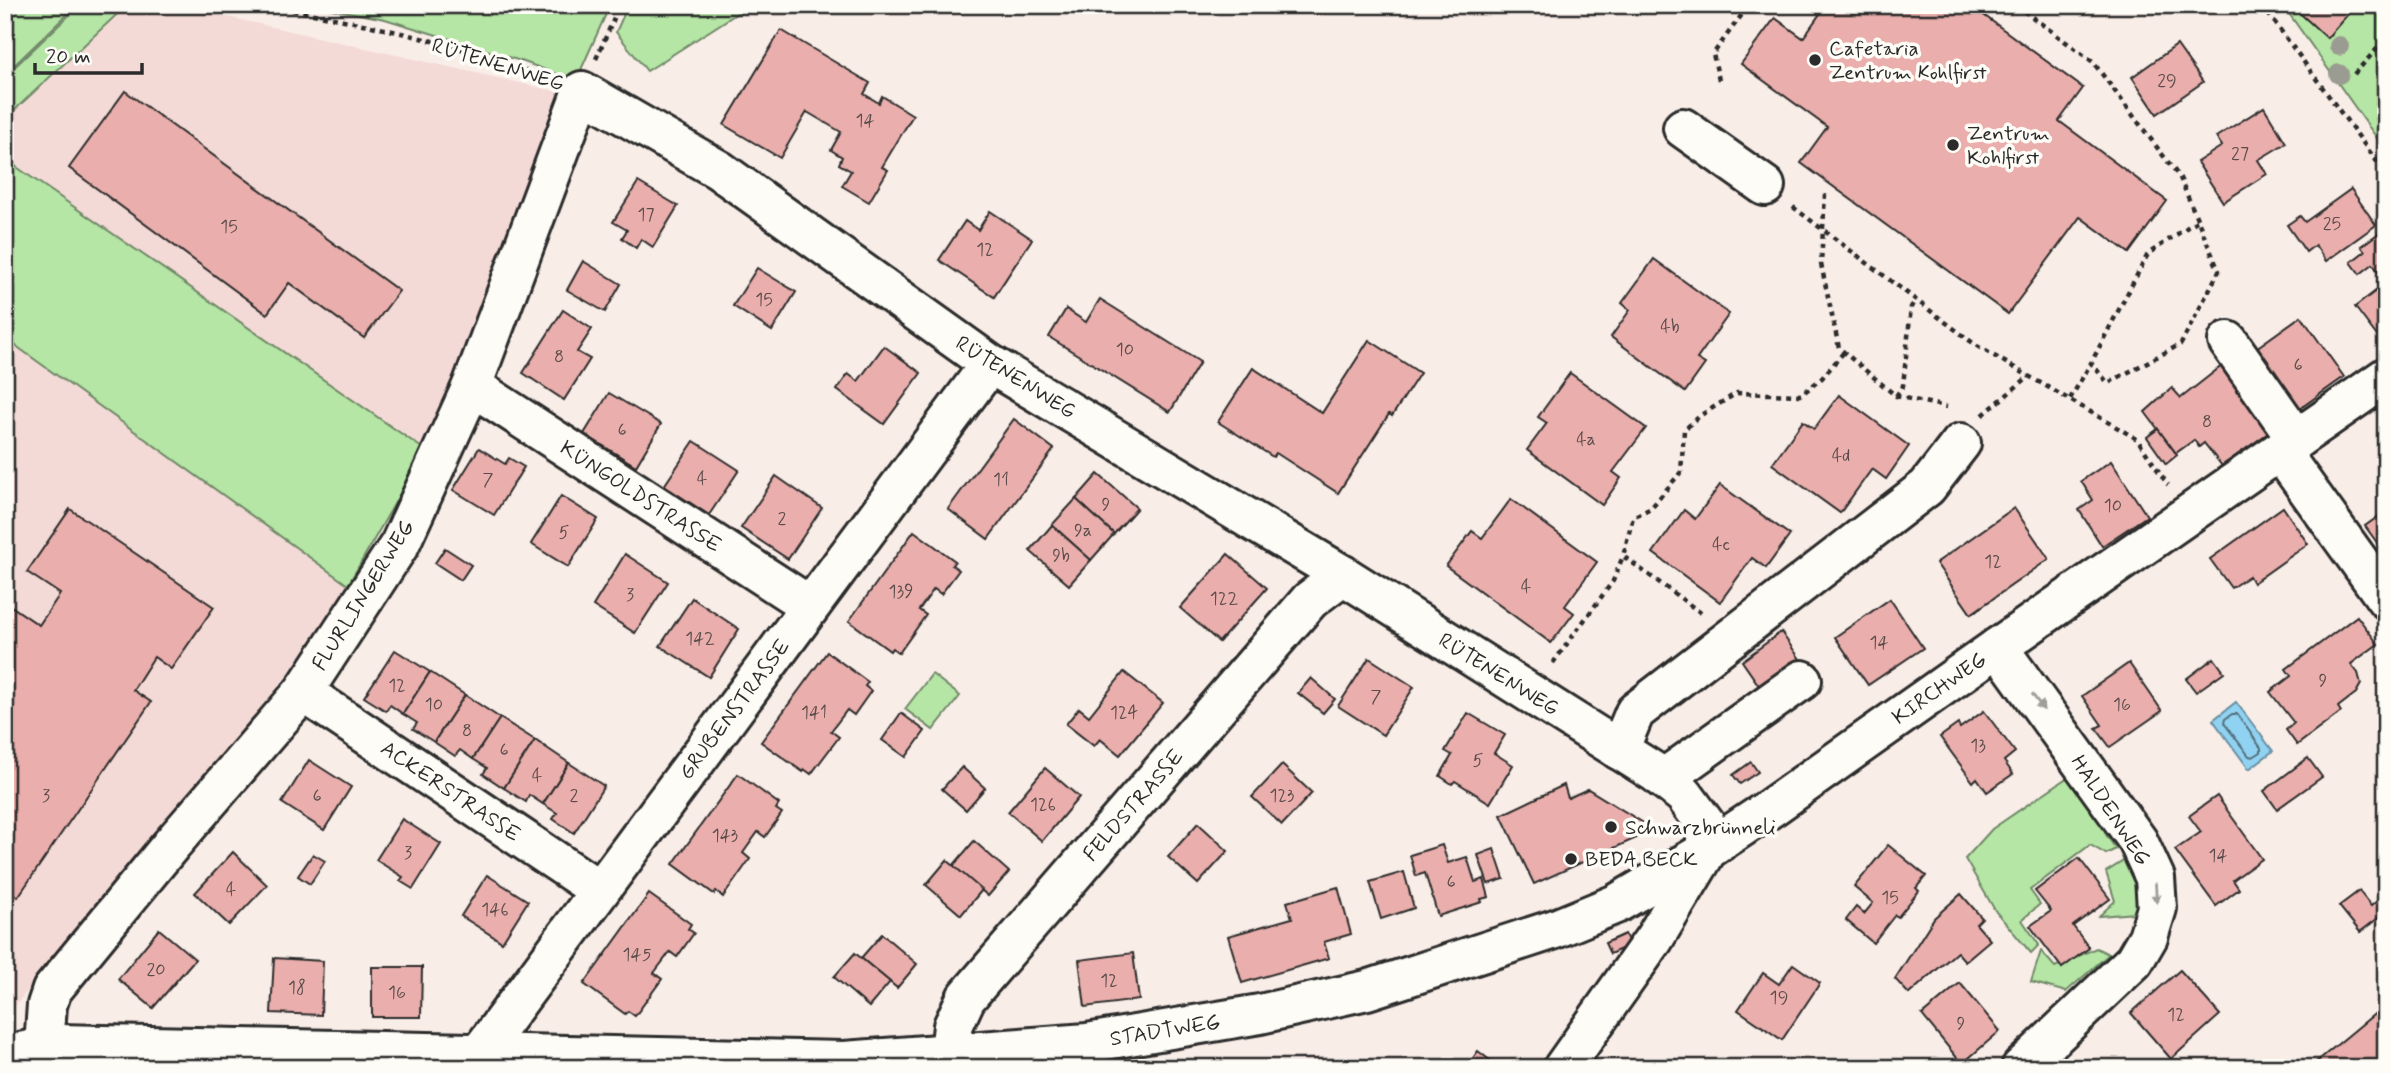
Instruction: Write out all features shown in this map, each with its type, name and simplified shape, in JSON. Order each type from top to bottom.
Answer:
[{"type":"street","name":"RÜTENENWEG","points":[[582,91],[719,170],[990,364],[1343,575],[1663,779],[1684,795],[1706,825],[1706,851]]},
{"type":"street","name":"FLURLINGERWEG","points":[[44,1046],[47,1005],[52,990],[303,692],[400,544],[472,386],[582,91]]},
{"type":"street","points":[[1683,128],[1765,186]]},
{"type":"street","points":[[2228,341],[2288,445],[2386,599]]},
{"type":"street","name":"GRUBENSTRASSE","points":[[479,1054],[990,364]]},
{"type":"street","name":"KIRCHWEG","points":[[1563,1068],[1654,939],[1706,851],[2386,377]]},
{"type":"street","name":"KÜNGOLDSTRASSE","points":[[472,386],[810,607]]},
{"type":"street","points":[[1619,750],[1635,712],[1927,487],[1963,422]]},
{"type":"street","name":"FELDSTRASSE","points":[[950,1053],[953,1026],[966,998],[1310,600],[1343,575]]},
{"type":"street","name":"HALDENWEG","points":[[1998,647],[2137,841],[2155,878],[2157,908],[2148,937],[2134,961],[2021,1068]]},
{"type":"street","points":[[1663,779],[1802,680]]},
{"type":"street","name":"ACKERSTRASSE","points":[[303,692],[599,890]]},
{"type":"street","name":"STADTWEG","points":[[5,1055],[44,1046],[116,1045],[479,1054],[516,1061],[844,1064],[950,1053],[1089,1055],[1367,990],[1453,963],[1555,929],[1616,904],[1706,851]]},
{"type":"path","name":"RÜTENENWEG","points":[[263,5],[335,17],[505,62],[582,91]]},
{"type":"path","points":[[582,91],[620,5]]},
{"type":"path","points":[[1719,80],[1713,54],[1749,5]]},
{"type":"path","points":[[2016,5],[2093,62],[2180,178],[2219,271],[2181,344],[2108,383],[2091,363]]},
{"type":"path","points":[[2262,5],[2386,174]]},
{"type":"path","points":[[2376,5],[2386,14]]},
{"type":"path","points":[[2354,74],[2386,39]]},
{"type":"path","points":[[1765,186],[1977,346],[2137,439],[2188,515]]},
{"type":"path","points":[[1825,194],[1821,264],[1839,348],[1896,396],[1963,422],[1984,415],[2029,376]]},
{"type":"path","points":[[2070,399],[2148,254],[2198,220]]},
{"type":"path","points":[[1896,396],[1903,386],[1912,307],[1916,300]]},
{"type":"path","points":[[1532,695],[1565,643],[1613,581],[1633,517],[1651,508],[1681,472],[1684,430],[1737,393],[1801,395],[1822,378],[1844,352]]},
{"type":"path","points":[[1623,556],[1733,637]]},
{"type":"shaded area","points":[[129,5],[175,5],[564,93],[435,431],[425,450],[5,159],[5,120]]},
{"type":"shaded area","points":[[5,338],[348,585],[317,639],[5,1018]]},
{"type":"green space","points":[[5,5],[77,5],[5,74]]},
{"type":"green space","points":[[80,5],[127,5],[5,119],[5,76]]},
{"type":"green space","points":[[311,5],[610,5],[576,81],[385,19]]},
{"type":"green space","points":[[628,5],[750,5],[647,71],[616,32]]},
{"type":"green space","points":[[2283,5],[2386,5],[2386,151]]},
{"type":"green space","points":[[5,159],[425,450],[348,585],[5,338]]},
{"type":"green space","points":[[932,674],[960,696],[933,730],[905,709]]},
{"type":"green space","points":[[2071,775],[2109,829],[2105,833],[2116,849],[2106,854],[2090,845],[2030,890],[2040,904],[2022,920],[2039,945],[2031,953],[1996,912],[1965,859],[1992,829]]},
{"type":"green space","points":[[2125,860],[2136,885],[2136,913],[2099,916],[2115,901],[2106,872]]},
{"type":"green space","points":[[2096,948],[2109,954],[2066,992],[2031,982],[2041,951],[2055,967]]},
{"type":"water","points":[[2236,702],[2273,751],[2249,769],[2213,720]]},
{"type":"building","name":"Zentrum Kohlfirst","points":[[1826,5],[1970,5],[2083,88],[2059,121],[2167,201],[2129,253],[2080,217],[2008,314],[1801,163],[1827,127],[1741,64],[1775,18],[1803,38]]},
{"type":"building","points":[[2291,5],[2356,5],[2327,38]]},
{"type":"building","points":[[781,30],[870,83],[864,94],[879,103],[882,96],[913,115],[882,167],[888,170],[869,202],[842,186],[851,171],[839,164],[842,157],[831,150],[841,132],[807,112],[780,158],[724,125]]},
{"type":"building","points":[[2177,45],[2203,82],[2157,114],[2132,77]]},
{"type":"building","points":[[125,91],[399,291],[364,338],[289,283],[267,314],[69,168]]},
{"type":"building","points":[[2264,107],[2286,143],[2258,160],[2267,174],[2223,202],[2197,162],[2222,146],[2216,137]]},
{"type":"building","points":[[638,182],[678,206],[653,247],[641,239],[636,248],[622,238],[627,230],[613,222]]},
{"type":"building","points":[[2351,189],[2376,225],[2326,261],[2315,245],[2306,252],[2287,225],[2300,216],[2305,222]]},
{"type":"building","points":[[990,211],[1032,239],[994,297],[939,260],[965,221],[978,230]]},
{"type":"building","points":[[2386,228],[2386,272],[2381,276],[2373,264],[2360,274],[2351,262],[2365,251],[2361,246]]},
{"type":"building","points":[[1654,259],[1729,314],[1697,359],[1705,364],[1685,392],[1611,337],[1630,310],[1622,303]]},
{"type":"building","points":[[583,261],[621,284],[605,312],[567,290]]},
{"type":"building","points":[[757,268],[796,292],[772,331],[733,306]]},
{"type":"building","points":[[2386,283],[2386,348],[2355,307]]},
{"type":"building","points":[[1100,299],[1200,362],[1170,412],[1049,337],[1066,309],[1086,322]]},
{"type":"building","points":[[563,310],[592,329],[577,352],[590,359],[564,400],[523,373]]},
{"type":"building","points":[[2301,316],[2344,377],[2295,412],[2252,351]]},
{"type":"building","points":[[1369,340],[1420,373],[1392,416],[1389,414],[1338,493],[1276,453],[1273,457],[1218,422],[1253,368],[1322,413]]},
{"type":"building","points":[[884,346],[921,373],[884,424],[837,390],[848,374],[858,381]]},
{"type":"building","points":[[2223,365],[2271,431],[2222,466],[2204,443],[2199,447],[2194,440],[2176,453],[2145,412],[2172,388],[2181,398]]},
{"type":"building","points":[[1570,373],[1646,428],[1613,472],[1621,478],[1602,505],[1527,450],[1547,423],[1538,417]]},
{"type":"building","points":[[609,393],[661,424],[636,466],[584,434]]},
{"type":"building","points":[[1839,395],[1909,446],[1886,479],[1872,469],[1840,513],[1772,464],[1803,421],[1814,429]]},
{"type":"building","points":[[1014,419],[1054,449],[988,539],[948,509]]},
{"type":"building","points":[[2158,429],[2177,455],[2166,464],[2147,437]]},
{"type":"building","points":[[694,441],[739,470],[709,515],[664,486]]},
{"type":"building","points":[[479,448],[505,464],[509,458],[524,467],[494,515],[453,490]]},
{"type":"building","points":[[2111,461],[2147,516],[2102,546],[2079,510],[2093,500],[2081,481]]},
{"type":"building","points":[[1098,474],[1137,508],[1114,534],[1076,499]]},
{"type":"building","points":[[776,476],[822,508],[788,559],[741,528]]},
{"type":"building","points":[[1720,485],[1790,535],[1766,568],[1752,558],[1720,602],[1653,553],[1684,510],[1695,519]]},
{"type":"building","points":[[561,496],[598,519],[568,567],[531,544]]},
{"type":"building","points":[[1076,499],[1114,534],[1091,560],[1052,525]]},
{"type":"building","points":[[1511,499],[1597,562],[1565,606],[1574,613],[1551,643],[1446,566],[1472,531],[1482,538]]},
{"type":"building","points":[[2283,507],[2308,544],[2253,583],[2249,576],[2231,588],[2210,559]]},
{"type":"building","points":[[2014,508],[2049,559],[1971,614],[1936,563]]},
{"type":"building","points":[[70,509],[214,607],[171,669],[154,657],[133,690],[151,702],[18,897],[5,889],[5,602],[39,625],[60,594],[27,572]]},
{"type":"building","points":[[2386,511],[2386,555],[2365,526]]},
{"type":"building","points":[[1052,525],[1091,560],[1069,585],[1030,551]]},
{"type":"building","points":[[914,531],[955,561],[952,565],[959,570],[941,594],[934,589],[919,610],[926,615],[899,653],[892,648],[890,651],[849,621]]},
{"type":"building","points":[[445,548],[471,565],[461,580],[435,563]]},
{"type":"building","points":[[625,554],[668,582],[635,633],[593,606]]},
{"type":"building","points":[[1228,554],[1267,588],[1219,642],[1180,608]]},
{"type":"building","points":[[692,598],[739,629],[709,677],[660,646]]},
{"type":"building","points":[[1890,599],[1923,648],[1868,685],[1835,637]]},
{"type":"building","points":[[2357,616],[2378,644],[2351,664],[2358,673],[2361,684],[2356,693],[2338,707],[2341,712],[2297,745],[2286,730],[2294,723],[2270,692],[2291,676],[2286,669]]},
{"type":"building","points":[[1781,632],[1800,659],[1760,687],[1742,661]]},
{"type":"building","points":[[395,650],[430,672],[403,714],[390,705],[386,711],[364,697]]},
{"type":"building","points":[[827,652],[868,682],[865,686],[871,691],[854,715],[847,710],[831,731],[839,737],[811,774],[804,769],[803,772],[761,742]]},
{"type":"building","points":[[1369,658],[1414,687],[1383,735],[1338,706]]},
{"type":"building","points":[[2214,658],[2224,672],[2196,692],[2186,679]]},
{"type":"building","points":[[2129,663],[2162,711],[2110,747],[2096,728],[2102,725],[2082,696]]},
{"type":"building","points":[[430,672],[465,695],[434,742],[413,729],[417,723],[403,714]]},
{"type":"building","points":[[1124,672],[1163,703],[1120,755],[1100,739],[1094,746],[1066,724],[1079,708],[1089,716]]},
{"type":"building","points":[[1311,678],[1335,699],[1323,713],[1298,693]]},
{"type":"building","points":[[465,695],[500,718],[473,759],[460,750],[455,756],[434,742]]},
{"type":"building","points":[[1984,711],[2015,752],[2004,761],[2013,774],[1987,792],[1977,778],[1973,782],[1940,737],[1958,724],[1960,728]]},
{"type":"building","points":[[901,713],[925,731],[906,757],[882,740]]},
{"type":"building","points":[[1468,713],[1505,735],[1494,753],[1513,765],[1490,803],[1455,781],[1452,784],[1440,776],[1452,755],[1445,751]]},
{"type":"building","points":[[500,718],[535,740],[504,788],[483,774],[487,768],[473,759]]},
{"type":"building","points":[[535,740],[569,763],[543,804],[529,795],[526,802],[504,788]]},
{"type":"building","points":[[2308,758],[2322,777],[2277,809],[2264,791]]},
{"type":"building","points":[[309,760],[351,787],[324,830],[282,803]]},
{"type":"building","points":[[1751,762],[1758,772],[1740,784],[1733,775]]},
{"type":"building","points":[[569,763],[604,786],[574,833],[553,819],[557,813],[543,804]]},
{"type":"building","points":[[1282,765],[1312,793],[1282,825],[1252,797]]},
{"type":"building","points":[[962,767],[985,788],[966,810],[942,789]]},
{"type":"building","points":[[1045,768],[1079,797],[1042,841],[1008,812]]},
{"type":"building","points":[[738,774],[779,804],[776,809],[782,813],[765,837],[758,832],[743,853],[750,859],[723,897],[716,891],[714,894],[673,864]]},
{"type":"building","points":[[1564,785],[1568,798],[1588,789],[1645,824],[1643,835],[1534,884],[1501,815]]},
{"type":"building","points":[[2217,796],[2262,859],[2233,880],[2239,889],[2216,906],[2175,850],[2201,832],[2189,816]]},
{"type":"building","points":[[402,819],[441,844],[413,889],[400,881],[403,877],[376,860]]},
{"type":"building","points":[[1198,823],[1228,851],[1198,884],[1168,857]]},
{"type":"building","points":[[974,841],[1009,872],[988,896],[953,866]]},
{"type":"building","points":[[1442,845],[1448,863],[1467,857],[1475,882],[1484,879],[1489,897],[1481,899],[1482,902],[1438,916],[1425,873],[1416,876],[1410,855]]},
{"type":"building","points":[[1888,845],[1926,876],[1916,888],[1919,891],[1873,943],[1846,920],[1856,907],[1864,914],[1873,903],[1854,887]]},
{"type":"building","points":[[1494,849],[1504,879],[1488,884],[1478,855]]},
{"type":"building","points":[[233,852],[267,885],[229,925],[195,893]]},
{"type":"building","points":[[313,854],[325,861],[310,884],[298,876]]},
{"type":"building","points":[[2079,858],[2110,899],[2073,926],[2089,948],[2062,968],[2030,926],[2051,911],[2035,891]]},
{"type":"building","points":[[947,860],[982,890],[961,915],[926,885]]},
{"type":"building","points":[[1404,872],[1414,908],[1381,919],[1370,882]]},
{"type":"building","points":[[487,875],[528,901],[502,942],[461,916]]},
{"type":"building","points":[[1338,887],[1351,934],[1324,942],[1329,958],[1242,983],[1228,936],[1292,918],[1287,902]]},
{"type":"building","points":[[2359,891],[2371,906],[2384,895],[2386,898],[2386,912],[2360,932],[2339,906]]},
{"type":"building","points":[[649,894],[691,924],[688,929],[694,933],[677,957],[670,952],[654,973],[662,979],[635,1016],[628,1011],[625,1014],[584,984]]},
{"type":"building","points":[[1961,894],[1982,918],[1976,924],[1990,940],[1965,961],[1957,952],[1909,994],[1895,979],[1934,918]]},
{"type":"building","points":[[159,929],[195,959],[153,1008],[118,979]]},
{"type":"building","points":[[882,934],[917,964],[897,988],[861,958]]},
{"type":"building","points":[[1625,934],[1630,945],[1610,954],[1605,943]]},
{"type":"building","points":[[855,953],[890,982],[869,1007],[834,977]]},
{"type":"building","points":[[1133,953],[1139,1000],[1085,1007],[1079,960]]},
{"type":"building","points":[[274,958],[323,961],[321,1015],[271,1013]]},
{"type":"building","points":[[1793,964],[1820,983],[1782,1040],[1738,1010],[1763,973],[1779,984]]},
{"type":"building","points":[[372,967],[422,967],[421,1017],[372,1017]]},
{"type":"building","points":[[2180,970],[2220,1015],[2171,1059],[2131,1013]]},
{"type":"building","points":[[1960,983],[2000,1031],[1962,1064],[1922,1015]]},
{"type":"building","points":[[2384,1006],[2386,1068],[2309,1068]]},
{"type":"building","points":[[1478,1051],[1500,1068],[1466,1068]]},
{"type":"place","name":"Cafetaria Zentrum Kohlfirst","points":[[1815,60]]},
{"type":"place","name":"Zentrum Kohlfirst","points":[[1953,145]]},
{"type":"place","name":"Schwarzbrünneli","points":[[1611,827]]},
{"type":"place","name":"BEDA BECK","points":[[1571,859]]}]
